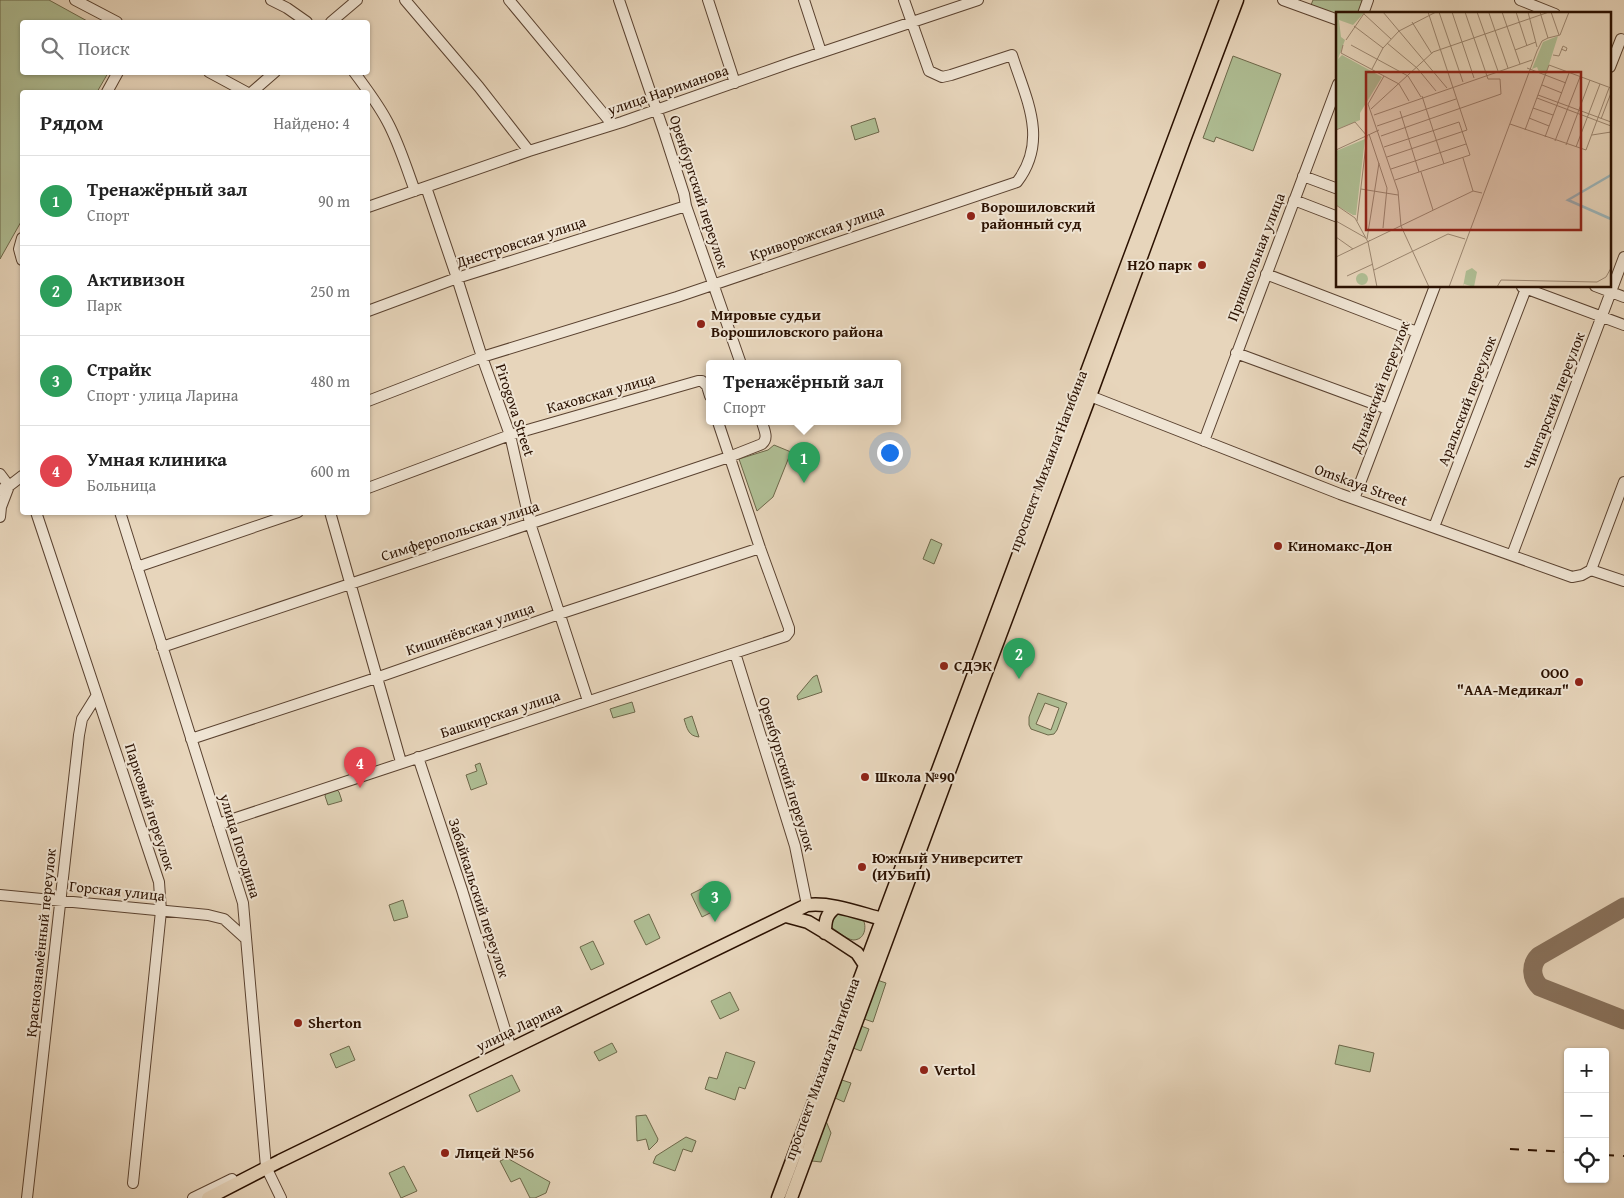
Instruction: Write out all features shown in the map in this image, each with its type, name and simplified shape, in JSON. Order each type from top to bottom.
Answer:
[{"type":"main road","name":"проспект Михаила Нагибина","points":[[778,1198],[1226,0]]},
{"type":"main road","name":"проспект Михаила Нагибина","points":[[791,1198],[868,956],[889,933],[1237,0]]},
{"type":"main road","points":[[808,922],[806,914],[807,905],[819,904],[882,919],[889,933]]},
{"type":"main road","name":"улица Ларина","points":[[208,1198],[511,1048],[807,905]]},
{"type":"main road","points":[[825,933],[826,918],[830,911],[836,907]]},
{"type":"main road","points":[[786,916],[808,922],[868,956]]},
{"type":"street","points":[[75,0],[113,20]]},
{"type":"street","points":[[271,0],[304,20]]},
{"type":"street","points":[[333,20],[356,0]]},
{"type":"street","points":[[405,0],[479,87],[529,151]]},
{"type":"street","points":[[509,0],[612,124]]},
{"type":"street","name":"Оренбургский переулок","points":[[619,0],[657,110],[684,194],[686,206],[740,360]]},
{"type":"street","points":[[708,0],[736,83]]},
{"type":"street","points":[[804,0],[821,52]]},
{"type":"street","points":[[904,0],[912,22]]},
{"type":"street","name":"улица Нариманова","points":[[370,206],[978,0]]},
{"type":"street","points":[[1283,0],[1336,19]]},
{"type":"street","points":[[1364,12],[1368,0]]},
{"type":"street","points":[[1520,0],[1538,11]]},
{"type":"street","name":"Криворожская улица","points":[[370,400],[482,357],[677,297],[1017,182],[1023,174],[1032,153],[1034,130],[1012,55],[942,77],[929,71],[912,22]]},
{"type":"street","points":[[1612,62],[1622,40]]},
{"type":"street","points":[[108,90],[116,75]]},
{"type":"street","points":[[215,75],[242,90]]},
{"type":"street","points":[[254,90],[272,75]]},
{"type":"street","points":[[356,75],[367,90]]},
{"type":"street","points":[[370,94],[387,121],[400,149],[415,191]]},
{"type":"street","name":"Пришкольная улица","points":[[1204,441],[1303,176],[1335,102]]},
{"type":"street","points":[[1303,176],[1336,188]]},
{"type":"street","name":"Pirogova Street","points":[[426,187],[510,435],[530,524],[588,701]]},
{"type":"street","points":[[1294,200],[1336,215]]},
{"type":"street","name":"Днестровская улица","points":[[370,310],[457,278],[686,206]]},
{"type":"street","name":"Чингарский переулок","points":[[1512,555],[1624,257]]},
{"type":"street","points":[[1266,274],[1417,332]]},
{"type":"street","name":"Дунайский переулок","points":[[1354,499],[1434,288]]},
{"type":"street","name":"Аральский переулок","points":[[1434,527],[1525,288]]},
{"type":"street","points":[[1528,288],[1624,325]]},
{"type":"street","points":[[1600,288],[1624,298]]},
{"type":"street","points":[[1236,353],[1388,409]]},
{"type":"street","name":"Каховская улица","points":[[370,487],[510,435],[702,380],[706,385]]},
{"type":"street","name":"Omskaya Street","points":[[1090,396],[1354,499],[1572,577],[1582,575],[1591,570]]},
{"type":"street","points":[[719,425],[760,548]]},
{"type":"street","name":"Симферопольская улица","points":[[162,647],[729,458],[762,444],[766,440],[763,425]]},
{"type":"street","points":[[0,474],[4,488],[0,517]]},
{"type":"street","points":[[4,488],[20,477]]},
{"type":"street","points":[[1624,482],[1591,570],[1624,581]]},
{"type":"street","name":"Парковый переулок","points":[[37,515],[159,882],[161,910],[132,1183]]},
{"type":"street","name":"улица Погодина","points":[[121,515],[243,904],[266,1168],[281,1198]]},
{"type":"street","points":[[137,567],[289,515]]},
{"type":"street","points":[[331,515],[401,762]]},
{"type":"street","name":"Кишинёвская улица","points":[[191,739],[760,548]]},
{"type":"street","name":"Башкирская улица","points":[[218,824],[786,636],[790,632],[789,628],[760,548]]},
{"type":"street","name":"Оренбургский переулок","points":[[735,653],[795,846],[807,905]]},
{"type":"street","name":"Краснознамённый переулок","points":[[27,1198],[79,735],[82,720],[97,696]]},
{"type":"street","name":"Забайкальский переулок","points":[[418,757],[511,1048]]},
{"type":"street","name":"Горская улица","points":[[0,895],[208,915],[224,920],[246,938]]},
{"type":"street","points":[[230,924],[241,922],[244,917]]},
{"type":"street","name":"улица Ларина","points":[[193,1198],[248,1171],[266,1168]]},
{"type":"green space","points":[[0,0],[49,0],[85,20],[20,20],[20,75],[107,75],[98,90],[20,90],[20,224],[0,259]]},
{"type":"green space","points":[[1313,0],[1366,0],[1363,12],[1336,12],[1336,14],[1311,5]]},
{"type":"green space","points":[[1233,56],[1281,74],[1253,151],[1216,137],[1214,142],[1203,138]]},
{"type":"green space","points":[[875,118],[879,132],[855,140],[851,126]]},
{"type":"green space","points":[[774,445],[791,452],[773,497],[757,511],[739,459],[768,450]]},
{"type":"green space","points":[[931,539],[942,544],[934,564],[923,559]]},
{"type":"green space","points":[[817,675],[822,692],[798,700],[797,696],[813,677]]},
{"type":"green space","points":[[1038,693],[1067,703],[1054,734],[1048,735],[1031,729],[1029,717]],"holes":[[[1045,703],[1059,708],[1051,730],[1036,724]]]},
{"type":"green space","points":[[632,702],[635,712],[613,718],[610,709]]},
{"type":"green space","points":[[692,716],[699,737],[692,735],[688,731],[684,719]]},
{"type":"green space","points":[[480,763],[487,784],[471,790],[466,775],[477,771],[475,765]]},
{"type":"green space","points":[[336,789],[342,801],[328,805],[325,796],[327,791]]},
{"type":"green space","points":[[703,888],[714,911],[702,917],[691,894]]},
{"type":"green space","points":[[403,900],[408,917],[394,921],[389,905]]},
{"type":"green space","points":[[840,912],[863,919],[865,929],[860,938],[850,939],[832,928],[831,923],[835,914]]},
{"type":"green space","points":[[649,914],[660,938],[646,945],[634,921]]},
{"type":"green space","points":[[593,941],[604,964],[591,970],[580,947]]},
{"type":"green space","points":[[877,980],[886,983],[873,1022],[864,1019]]},
{"type":"green space","points":[[730,992],[739,1010],[720,1019],[711,1001]]},
{"type":"green space","points":[[861,1026],[869,1029],[861,1051],[853,1048]]},
{"type":"green space","points":[[612,1043],[617,1052],[599,1061],[594,1052]]},
{"type":"green space","points":[[1339,1045],[1374,1053],[1370,1072],[1335,1064]]},
{"type":"green space","points":[[349,1046],[355,1060],[336,1068],[330,1054]]},
{"type":"green space","points":[[726,1052],[755,1062],[745,1089],[739,1087],[735,1100],[705,1089],[709,1077],[717,1079]]},
{"type":"green space","points":[[512,1075],[520,1091],[477,1112],[469,1095]]},
{"type":"green space","points":[[842,1080],[851,1083],[844,1102],[835,1098]]},
{"type":"green space","points":[[646,1115],[658,1139],[649,1150],[646,1139],[637,1141],[636,1116]]},
{"type":"green space","points":[[826,1121],[831,1133],[821,1162],[812,1161]]},
{"type":"green space","points":[[686,1137],[696,1141],[692,1152],[683,1149],[675,1171],[653,1163],[656,1156]]},
{"type":"green space","points":[[507,1158],[550,1182],[546,1193],[530,1198],[520,1178],[511,1182],[500,1161]]},
{"type":"green space","points":[[404,1166],[417,1191],[401,1198],[389,1173]]},
{"type":"taxiway","points":[[1624,907],[1539,956],[1533,967],[1533,976],[1540,987],[1624,1020]]},
{"type":"railway","points":[[1510,1149],[1564,1152]]},
{"type":"railway","points":[[1609,1155],[1624,1156]]},
{"type":"place","name":"Ворошиловский районный суд","points":[[971,216]]},
{"type":"place","name":"H2O парк","points":[[1202,265]]},
{"type":"place","name":"Мировые судьи Ворошиловского района","points":[[701,324]]},
{"type":"place","name":"Тренажёрный зал","points":[[804,483]]},
{"type":"place","name":"Киномакс-Дон","points":[[1278,546]]},
{"type":"place","name":"СДЭК","points":[[944,666]]},
{"type":"place","name":"Активизон","points":[[1019,679]]},
{"type":"place","name":"ООО \"ААА-Медикал\"","points":[[1579,682]]},
{"type":"place","name":"Школа №90","points":[[865,777]]},
{"type":"place","name":"Умная клиника","points":[[360,788]]},
{"type":"place","name":"Южный Университет (ИУБиП)","points":[[862,867]]},
{"type":"place","name":"Страйк","points":[[715,922]]},
{"type":"place","name":"Sherton","points":[[298,1023]]},
{"type":"place","name":"Vertol","points":[[924,1070]]},
{"type":"place","name":"Лицей №56","points":[[445,1153]]}]
